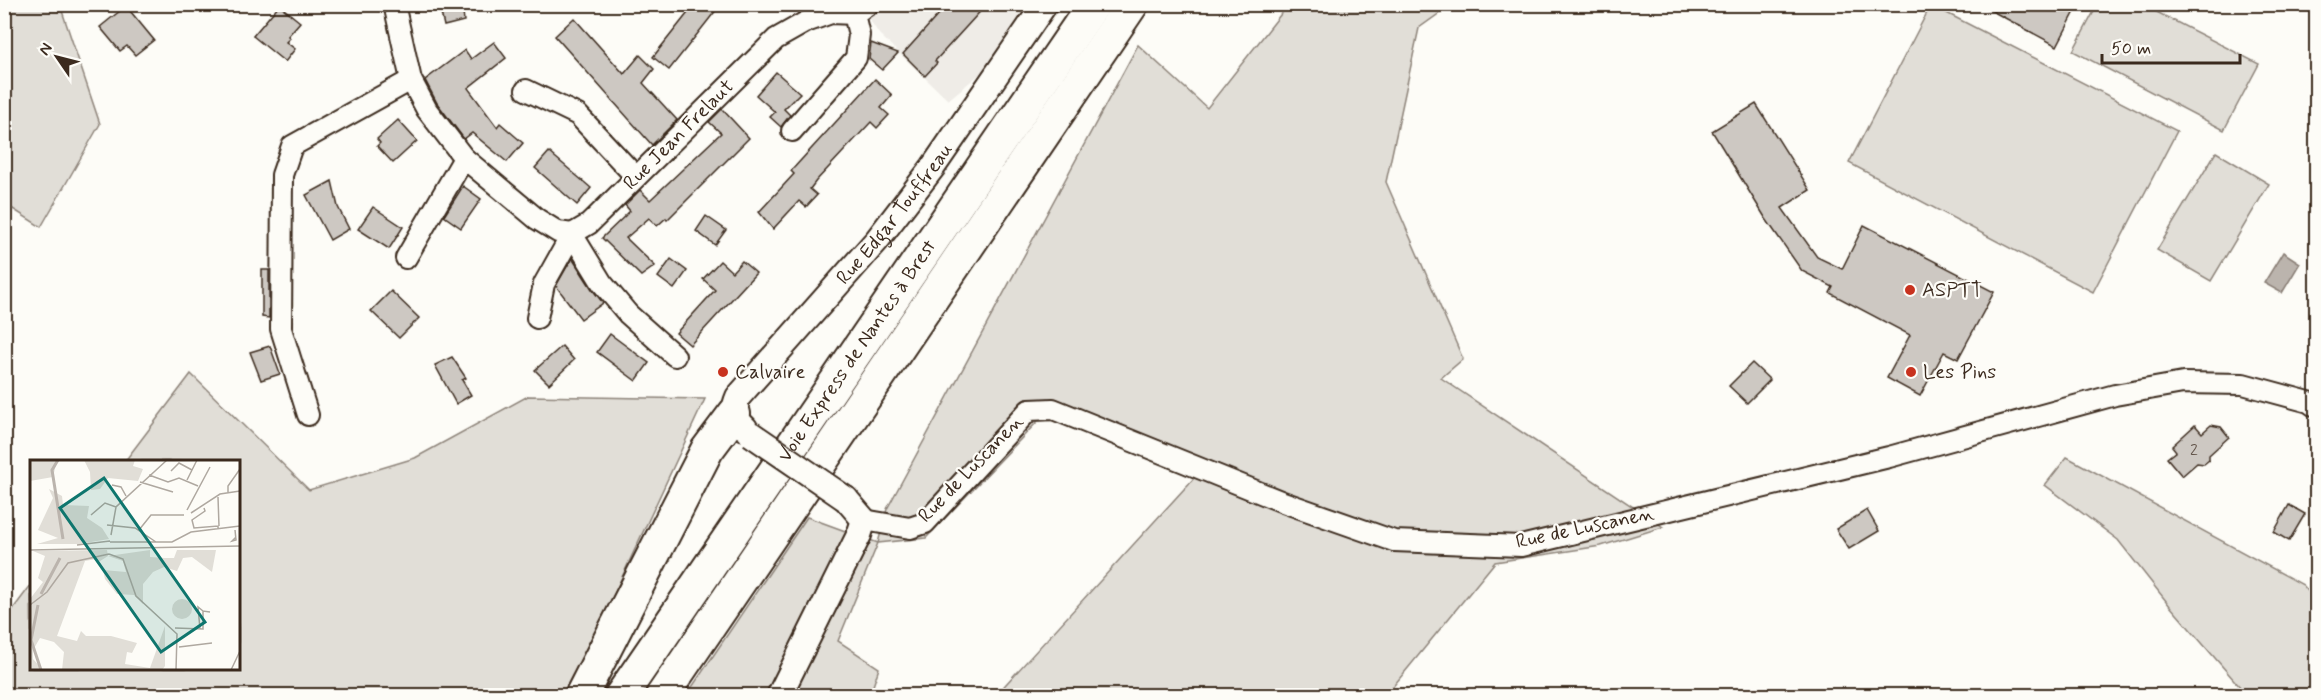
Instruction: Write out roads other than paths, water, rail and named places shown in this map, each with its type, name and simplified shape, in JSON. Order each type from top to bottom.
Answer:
[{"type":"highway","name":"Voie Express de Nantes à Brest","points":[[621,696],[1094,4]]},
{"type":"highway","name":"Voie Express de Nantes à Brest","points":[[662,696],[1132,4]]},
{"type":"highway","points":[[581,696],[706,450],[743,424]]},
{"type":"street","points":[[394,4],[411,80],[427,110],[464,158],[537,219],[558,232],[572,234],[602,283],[628,314],[675,356]]},
{"type":"street","name":"Rue Edgar Touffreau","points":[[743,424],[734,406],[738,396],[877,240],[933,166],[1045,4]]},
{"type":"street","name":"Rue Jean Frelaut","points":[[537,318],[544,284],[572,234],[589,224],[776,39],[830,9],[861,9]]},
{"type":"street","points":[[792,131],[856,58],[861,9]]},
{"type":"street","points":[[308,416],[281,329],[282,175],[292,146],[411,80]]},
{"type":"street","points":[[526,90],[578,115],[636,177]]},
{"type":"street","points":[[406,258],[464,158]]},
{"type":"street","name":"Rue de Luscanen","points":[[864,520],[910,528],[925,523],[1029,410],[1053,409],[1284,502],[1394,541],[1521,546],[1889,457],[2115,395],[2183,383],[2243,384],[2309,402],[2316,406]]},
{"type":"street","points":[[743,424],[846,499],[864,520],[859,535],[779,696]]},
{"type":"place","name":"ASPTT","points":[[1910,290]]},
{"type":"place","name":"Calvaire","points":[[723,372]]},
{"type":"place","name":"Les Pins","points":[[1911,372]]}]
